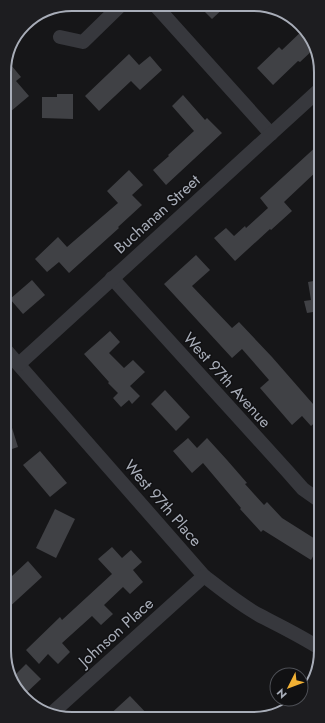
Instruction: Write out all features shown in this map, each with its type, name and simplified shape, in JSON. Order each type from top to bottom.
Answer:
[{"type":"street","points":[[60,37],[83,42],[115,11]]},
{"type":"street","points":[[160,11],[271,134]]},
{"type":"street","name":"Buchanan Street","points":[[18,364],[314,95]]},
{"type":"street","name":"West 97th Avenue","points":[[112,278],[288,472],[303,488],[314,496]]},
{"type":"street","name":"West 97th Place","points":[[11,356],[204,576],[231,597],[258,614],[303,637],[314,644]]},
{"type":"street","name":"Johnson Place","points":[[56,710],[204,576]]},
{"type":"building","points":[[204,11],[221,11],[212,19]]},
{"type":"building","points":[[300,33],[306,41],[311,52],[300,62],[298,61],[273,85],[257,68],[279,47],[282,50]]},
{"type":"building","points":[[129,54],[139,65],[150,56],[162,70],[140,90],[131,81],[99,111],[85,96]]},
{"type":"building","points":[[11,66],[21,77],[16,81],[29,96],[11,111]]},
{"type":"building","points":[[57,94],[73,94],[73,119],[42,118],[42,97],[57,97]]},
{"type":"building","points":[[183,95],[205,120],[207,118],[222,133],[166,185],[153,170],[194,131],[172,106]]},
{"type":"building","points":[[314,149],[314,174],[284,202],[292,211],[235,261],[214,238],[226,228],[234,236],[245,226],[246,228],[268,208],[260,198]]},
{"type":"building","points":[[129,170],[143,185],[132,195],[142,205],[69,273],[59,262],[47,272],[35,259],[58,237],[67,247],[118,203],[107,191]]},
{"type":"building","points":[[196,255],[210,270],[192,286],[232,328],[239,322],[272,357],[314,405],[314,423],[311,426],[302,416],[292,425],[260,388],[269,380],[242,349],[232,358],[164,284]]},
{"type":"building","points":[[32,280],[45,295],[23,314],[11,300],[11,298]]},
{"type":"building","points":[[314,281],[314,316],[313,312],[307,313],[304,301],[311,300],[308,282]]},
{"type":"building","points":[[110,331],[120,342],[109,353],[124,368],[133,360],[145,372],[130,386],[140,396],[132,404],[129,400],[121,407],[113,398],[118,393],[84,354]]},
{"type":"building","points":[[165,390],[190,417],[176,431],[151,404]]},
{"type":"building","points":[[11,425],[18,447],[11,449]]},
{"type":"building","points":[[188,438],[197,448],[207,438],[247,483],[245,484],[264,505],[267,502],[282,518],[314,538],[314,555],[311,560],[263,530],[261,532],[240,509],[241,508],[203,463],[192,473],[173,451]]},
{"type":"building","points":[[40,451],[67,483],[50,497],[23,465]]},
{"type":"building","points":[[55,509],[75,519],[56,558],[36,548]]},
{"type":"building","points":[[112,547],[122,558],[131,550],[142,562],[133,570],[143,582],[130,594],[123,587],[104,605],[113,614],[101,625],[92,616],[62,643],[70,652],[58,664],[48,654],[39,664],[26,650],[60,617],[62,620],[112,574],[98,559]]},
{"type":"building","points":[[28,561],[42,577],[11,605],[11,575],[12,576]]},
{"type":"building","points":[[26,664],[41,679],[27,692],[19,682],[16,674]]},
{"type":"building","points":[[130,696],[145,712],[113,712]]}]
